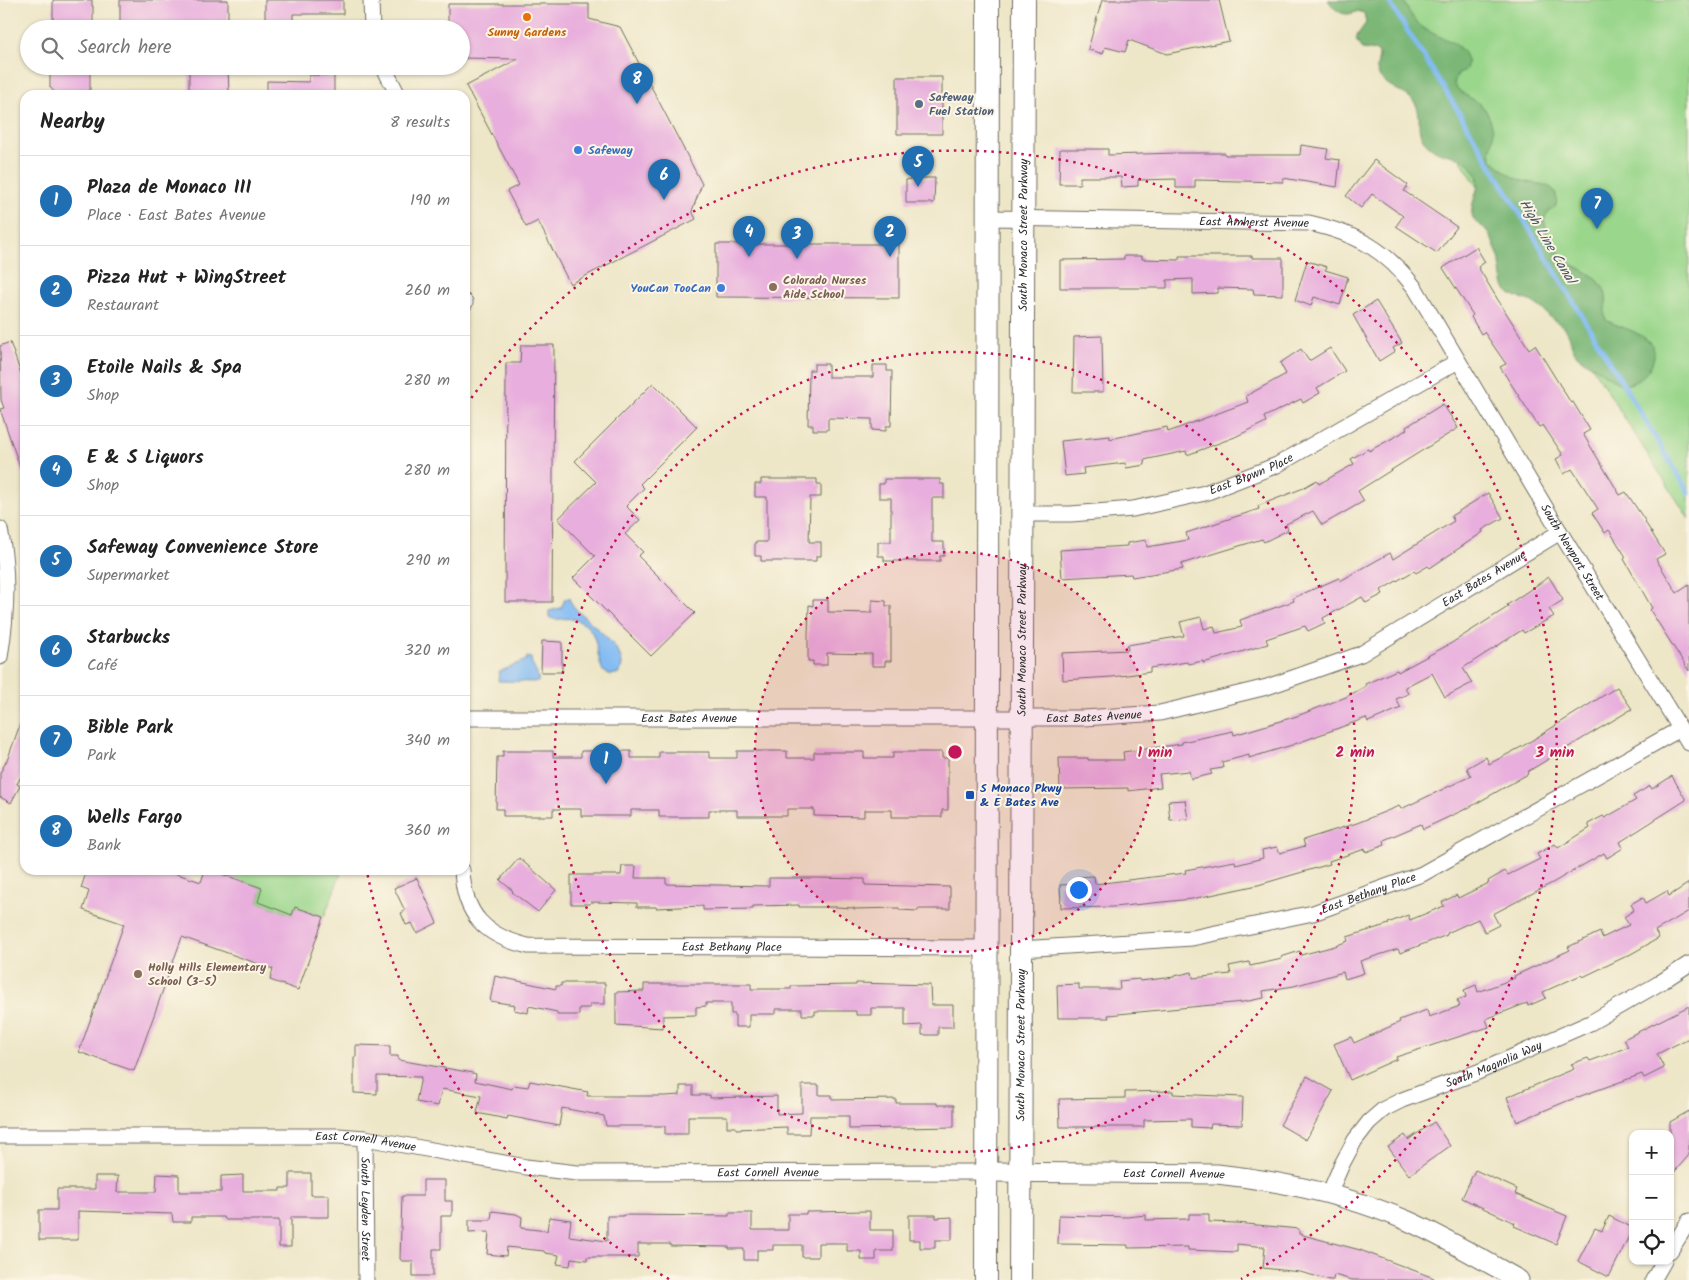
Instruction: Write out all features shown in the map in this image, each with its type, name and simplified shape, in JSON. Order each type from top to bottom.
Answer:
[{"type":"main road","points":[[986,1280],[988,0]]},
{"type":"main road","name":"South Monaco Street Parkway","points":[[1020,1280],[1024,0]]},
{"type":"street","points":[[371,0],[372,20]]},
{"type":"street","points":[[388,75],[395,90]]},
{"type":"street","name":"East Amherst Avenue","points":[[988,218],[1281,222],[1309,223],[1334,229],[1360,240],[1382,253],[1401,269],[1415,288],[1458,361]]},
{"type":"street","name":"East Brown Place","points":[[1022,514],[1072,514],[1133,509],[1205,493],[1276,465],[1458,361]]},
{"type":"street","name":"South Newport Street","points":[[1458,361],[1689,743]]},
{"type":"street","points":[[0,529],[6,569],[4,632],[0,657]]},
{"type":"street","name":"East Bates Avenue","points":[[470,718],[1084,718],[1160,713],[1277,684],[1361,654],[1560,532]]},
{"type":"street","name":"East Bethany Place","points":[[1022,949],[1192,938],[1313,913],[1422,874],[1680,730]]},
{"type":"street","name":"East Bethany Place","points":[[462,875],[464,892],[473,915],[496,936],[528,946],[986,948]]},
{"type":"street","name":"South Magnolia Way","points":[[1329,1194],[1355,1140],[1369,1122],[1384,1109],[1402,1100],[1478,1072],[1590,1023],[1689,964]]},
{"type":"street","name":"East Cornell Avenue","points":[[0,1136],[306,1135],[366,1138],[526,1168],[577,1173],[1021,1172],[1217,1174],[1268,1180],[1358,1202],[1409,1222],[1519,1280]]},
{"type":"street","name":"South Leyden Street","points":[[366,1138],[366,1280]]},
{"type":"street","points":[[1674,1245],[1689,1221]]},
{"type":"street","points":[[1653,1280],[1662,1265]]},
{"type":"green space","points":[[1328,0],[1404,0],[1411,14],[1421,26],[1460,48],[1467,61],[1467,66],[1464,71],[1457,75],[1454,83],[1460,91],[1483,107],[1487,114],[1493,131],[1490,151],[1492,160],[1517,179],[1546,186],[1555,192],[1557,198],[1556,206],[1548,212],[1545,221],[1551,239],[1558,251],[1564,259],[1592,275],[1600,283],[1606,294],[1606,320],[1642,336],[1651,344],[1654,350],[1654,357],[1651,365],[1635,382],[1620,384],[1579,357],[1573,349],[1565,328],[1539,306],[1531,301],[1513,296],[1507,291],[1503,282],[1499,259],[1491,238],[1488,232],[1475,222],[1473,218],[1472,206],[1478,182],[1474,170],[1464,160],[1432,148],[1422,138],[1419,129],[1419,113],[1414,102],[1389,85],[1379,75],[1377,69],[1379,54],[1377,51],[1362,49],[1356,40],[1366,23],[1364,13],[1358,11],[1349,14],[1341,13]]},
{"type":"green space","points":[[1359,0],[1689,0],[1689,519],[1650,458]]},
{"type":"green space","points":[[224,875],[340,875],[324,917],[295,907],[292,915],[258,902],[262,888]]},
{"type":"water","points":[[569,598],[575,608],[615,647],[622,665],[619,673],[611,675],[603,671],[595,640],[588,627],[572,619],[554,619],[549,617],[549,611],[561,608],[565,599]]},
{"type":"water","points":[[527,657],[531,658],[538,676],[538,682],[498,681],[499,672],[526,660]]},
{"type":"building","points":[[53,0],[92,0],[93,20],[53,20]]},
{"type":"building","points":[[120,0],[228,0],[228,20],[120,20]]},
{"type":"building","points":[[265,0],[343,0],[343,14],[293,14],[293,20],[265,20]]},
{"type":"building","points":[[1102,0],[1219,0],[1229,41],[1167,54],[1129,40],[1125,52],[1105,47],[1103,54],[1088,49]]},
{"type":"building","points":[[448,4],[589,4],[589,19],[620,27],[702,184],[692,211],[696,219],[570,284],[538,221],[526,227],[507,191],[519,185],[470,93],[470,90],[466,86],[518,59],[470,58],[470,20],[448,20]]},
{"type":"building","points":[[50,75],[90,75],[90,90],[53,90],[50,87]]},
{"type":"building","points":[[189,75],[228,75],[229,90],[189,90]]},
{"type":"building","points":[[309,75],[334,75],[334,90],[267,90],[267,81],[309,82]]},
{"type":"building","points":[[897,77],[942,77],[942,134],[897,134]]},
{"type":"building","points":[[1301,145],[1328,149],[1326,158],[1340,160],[1337,187],[1283,178],[1283,182],[1195,180],[1195,188],[1176,188],[1176,179],[1138,180],[1138,186],[1122,187],[1121,177],[1080,177],[1080,184],[1059,184],[1060,149],[1108,149],[1108,155],[1225,153],[1225,155],[1300,155]]},
{"type":"building","points":[[1374,160],[1408,185],[1404,191],[1457,227],[1437,253],[1396,226],[1403,216],[1372,194],[1361,208],[1346,196]]},
{"type":"building","points":[[935,178],[934,203],[906,203],[906,180]]},
{"type":"building","points":[[716,244],[899,244],[899,298],[716,297]]},
{"type":"building","points":[[1476,247],[1485,262],[1478,267],[1498,300],[1529,349],[1535,345],[1571,403],[1573,402],[1590,430],[1583,434],[1620,495],[1626,492],[1665,554],[1656,559],[1677,593],[1689,585],[1689,671],[1650,610],[1652,608],[1624,559],[1626,557],[1609,530],[1605,533],[1592,513],[1598,509],[1572,469],[1564,474],[1556,459],[1563,455],[1543,425],[1539,427],[1500,367],[1506,364],[1484,332],[1481,334],[1471,317],[1473,315],[1443,268]]},
{"type":"building","points":[[1124,256],[1142,256],[1142,259],[1179,260],[1179,256],[1283,258],[1283,295],[1254,294],[1253,289],[1218,288],[1218,293],[1193,294],[1193,279],[1167,280],[1167,288],[1060,288],[1060,260],[1124,259]]},
{"type":"building","points":[[1307,261],[1327,267],[1325,270],[1348,277],[1340,305],[1314,297],[1311,306],[1295,300]]},
{"type":"building","points":[[1376,301],[1402,343],[1393,348],[1395,351],[1379,361],[1353,315]]},
{"type":"building","points":[[1102,336],[1103,392],[1073,392],[1074,337]]},
{"type":"building","points":[[10,342],[20,371],[20,467],[0,409],[4,408],[1,400],[0,346]]},
{"type":"building","points":[[521,345],[554,345],[552,602],[505,602],[506,363],[520,363]]},
{"type":"building","points":[[1330,348],[1345,371],[1317,388],[1320,393],[1303,403],[1301,399],[1264,417],[1266,422],[1235,437],[1187,455],[1186,451],[1144,460],[1145,465],[1126,468],[1125,463],[1083,468],[1084,474],[1065,476],[1061,441],[1110,436],[1110,439],[1167,427],[1168,432],[1248,402],[1246,396],[1286,374],[1280,363],[1301,349],[1309,361]]},
{"type":"building","points":[[814,364],[828,364],[828,377],[873,377],[873,365],[887,365],[887,371],[892,371],[891,426],[886,426],[886,431],[872,430],[872,419],[828,418],[828,430],[813,430],[813,425],[808,425],[809,370],[814,370]]},
{"type":"building","points":[[653,383],[697,427],[640,484],[644,488],[626,506],[640,520],[625,534],[643,552],[638,556],[695,613],[651,656],[573,578],[595,556],[558,519],[596,482],[575,461]]},
{"type":"building","points":[[1443,404],[1458,428],[1358,491],[1364,501],[1322,525],[1313,511],[1286,524],[1288,530],[1264,542],[1262,539],[1181,564],[1183,569],[1132,577],[1131,574],[1062,578],[1060,550],[1127,546],[1127,543],[1146,540],[1147,547],[1188,540],[1186,533],[1259,509],[1258,506],[1301,489],[1317,480],[1319,484],[1354,464],[1351,459],[1400,434],[1407,429],[1406,427]]},
{"type":"building","points":[[761,479],[817,479],[817,484],[821,484],[821,497],[810,497],[809,542],[821,542],[821,556],[816,556],[816,561],[761,561],[761,556],[755,556],[755,542],[767,542],[767,497],[755,497],[755,484],[761,484]]},
{"type":"building","points":[[884,479],[940,479],[940,484],[944,484],[944,498],[932,498],[932,542],[944,542],[944,556],[940,556],[940,561],[884,561],[884,556],[878,556],[878,542],[891,542],[891,498],[879,498],[879,484],[884,484]]},
{"type":"building","points":[[1488,493],[1503,518],[1482,530],[1483,532],[1430,568],[1428,566],[1416,573],[1414,571],[1381,590],[1383,594],[1366,603],[1362,597],[1323,618],[1325,623],[1308,631],[1305,626],[1266,639],[1268,644],[1203,663],[1203,661],[1188,664],[1187,662],[1150,668],[1150,672],[1112,677],[1063,680],[1062,653],[1128,650],[1127,645],[1184,636],[1180,622],[1201,617],[1204,629],[1214,626],[1216,633],[1242,627],[1240,620],[1294,601],[1293,598],[1339,578],[1340,581],[1390,553],[1393,559],[1454,521],[1451,516]]},
{"type":"building","points":[[1549,577],[1563,600],[1549,609],[1554,616],[1524,633],[1522,630],[1463,668],[1472,683],[1445,697],[1432,673],[1405,687],[1408,694],[1396,699],[1401,708],[1368,722],[1366,718],[1292,745],[1249,758],[1249,755],[1222,762],[1223,768],[1210,770],[1212,774],[1191,779],[1189,771],[1159,774],[1161,787],[1128,791],[1128,788],[1060,789],[1059,758],[1124,760],[1123,752],[1182,744],[1182,742],[1233,731],[1234,735],[1297,716],[1346,697],[1366,686],[1365,684],[1397,670],[1398,672],[1450,644],[1508,607],[1507,605]]},
{"type":"building","points":[[813,600],[828,600],[828,612],[872,613],[872,600],[886,601],[886,606],[891,606],[891,661],[885,661],[885,666],[872,666],[872,654],[827,653],[827,665],[813,665],[813,661],[808,661],[808,635],[809,605],[813,606]]},
{"type":"building","points":[[542,641],[562,642],[562,672],[541,672]]},
{"type":"building","points":[[1617,687],[1632,709],[1527,772],[1528,774],[1470,807],[1423,829],[1421,824],[1384,840],[1385,845],[1366,852],[1365,849],[1329,861],[1330,864],[1258,885],[1192,899],[1113,907],[1061,908],[1060,885],[1077,884],[1077,877],[1094,876],[1095,884],[1186,873],[1185,870],[1235,861],[1236,865],[1263,858],[1262,850],[1277,847],[1280,853],[1305,846],[1303,840],[1357,823],[1399,806],[1401,809],[1471,776],[1467,768],[1486,757],[1489,764],[1523,746]]},
{"type":"building","points":[[20,724],[20,778],[17,784],[20,786],[11,803],[0,797],[0,773],[8,758]]},
{"type":"building","points":[[503,751],[553,751],[553,757],[581,757],[581,751],[631,751],[631,758],[659,758],[659,752],[709,752],[709,758],[737,758],[737,751],[787,751],[787,758],[814,758],[814,752],[864,752],[864,758],[893,758],[893,752],[942,752],[942,758],[948,758],[948,810],[942,810],[942,817],[892,817],[892,810],[864,810],[864,817],[814,816],[814,809],[787,809],[787,816],[737,816],[737,810],[709,810],[709,817],[659,817],[659,810],[631,810],[631,816],[581,816],[581,809],[553,809],[553,816],[503,816],[503,809],[496,809],[497,757],[503,757]]},
{"type":"building","points":[[1672,776],[1686,800],[1620,842],[1623,848],[1607,858],[1604,853],[1493,914],[1499,925],[1485,932],[1478,919],[1447,933],[1447,935],[1400,953],[1398,949],[1360,961],[1364,973],[1345,979],[1343,972],[1294,986],[1263,991],[1264,998],[1243,1002],[1108,1015],[1109,1018],[1058,1018],[1057,985],[1079,984],[1079,989],[1120,989],[1119,981],[1139,979],[1140,981],[1174,977],[1192,972],[1193,978],[1231,974],[1229,966],[1249,962],[1250,966],[1282,959],[1281,957],[1300,951],[1301,955],[1335,946],[1348,941],[1347,937],[1389,924],[1408,915],[1410,920],[1444,906],[1442,902],[1457,895],[1458,898],[1489,883],[1488,881],[1505,871],[1508,875],[1540,859],[1537,854],[1555,844],[1558,848],[1590,828],[1588,824],[1603,816],[1605,818],[1636,800],[1633,796],[1650,786],[1652,789]]},
{"type":"building","points":[[1185,800],[1188,819],[1170,820],[1168,801]]},
{"type":"building","points":[[519,858],[556,890],[538,912],[500,880]]},
{"type":"building","points":[[622,866],[636,866],[635,878],[666,878],[666,884],[769,886],[769,878],[817,878],[865,879],[865,885],[950,887],[950,909],[918,909],[918,911],[899,910],[899,908],[854,909],[799,907],[799,905],[753,906],[753,909],[703,910],[703,906],[637,907],[637,903],[591,902],[590,904],[571,904],[571,875],[621,875]]},
{"type":"building","name":"Holly Hills Elementary School (3-5)","points":[[85,875],[180,875],[201,882],[203,875],[224,875],[262,888],[258,902],[292,915],[295,907],[324,917],[298,990],[270,980],[273,969],[182,937],[134,1071],[79,1052],[124,924],[83,910],[89,891],[81,888]]},
{"type":"building","points":[[417,878],[437,923],[417,933],[412,923],[406,925],[401,913],[405,911],[394,888]]},
{"type":"building","points":[[1689,883],[1689,911],[1655,931],[1659,938],[1583,977],[1581,975],[1543,992],[1546,998],[1528,1006],[1527,1003],[1486,1019],[1489,1027],[1396,1057],[1397,1059],[1350,1080],[1334,1044],[1351,1037],[1354,1043],[1400,1022],[1399,1020],[1427,1010],[1429,1017],[1460,1006],[1457,1000],[1466,997],[1464,990],[1476,985],[1478,992],[1515,978],[1514,976],[1570,950],[1568,947],[1600,932],[1602,938],[1629,925],[1624,917],[1634,910],[1631,904],[1643,897],[1646,903],[1667,891],[1669,896]]},
{"type":"building","points":[[495,976],[556,989],[556,986],[561,986],[561,983],[605,983],[605,1004],[590,1004],[590,1008],[579,1008],[579,1015],[557,1015],[557,1012],[529,1006],[528,1013],[514,1010],[515,1005],[490,1001]]},
{"type":"building","points":[[856,983],[930,985],[931,1005],[953,1005],[953,1027],[938,1027],[938,1035],[922,1035],[922,1025],[905,1026],[905,1008],[871,1008],[871,1015],[856,1015],[856,1011],[815,1011],[815,1015],[802,1015],[802,1009],[776,1009],[776,1014],[749,1014],[749,1027],[735,1027],[735,1014],[731,1014],[731,1003],[706,1003],[706,1006],[696,1007],[696,1015],[663,1016],[663,1028],[616,1025],[616,992],[644,991],[644,984],[751,984],[751,989],[791,989],[791,986],[856,985]]},
{"type":"building","points":[[1689,1006],[1689,1038],[1657,1054],[1664,1068],[1644,1078],[1642,1074],[1567,1101],[1517,1122],[1507,1097],[1574,1069],[1571,1064],[1588,1058],[1590,1061],[1628,1047],[1624,1039]]},
{"type":"building","points":[[356,1045],[390,1046],[390,1056],[398,1056],[398,1060],[476,1074],[475,1081],[512,1089],[513,1085],[528,1087],[530,1081],[588,1092],[587,1096],[665,1096],[680,1095],[680,1086],[693,1086],[693,1095],[710,1095],[710,1098],[777,1096],[777,1114],[802,1113],[802,1085],[819,1085],[819,1095],[832,1095],[832,1100],[896,1099],[896,1103],[954,1105],[954,1127],[849,1129],[849,1116],[810,1116],[809,1134],[787,1134],[787,1127],[736,1129],[736,1127],[727,1127],[727,1116],[688,1116],[688,1134],[665,1134],[665,1126],[606,1126],[604,1116],[562,1108],[559,1126],[508,1116],[507,1119],[477,1113],[481,1096],[442,1089],[438,1106],[416,1102],[421,1077],[377,1076],[377,1094],[354,1093]]},
{"type":"building","points":[[1307,1076],[1333,1091],[1306,1140],[1280,1125]]},
{"type":"building","points":[[1173,1091],[1173,1094],[1243,1097],[1242,1125],[1211,1124],[1210,1128],[1191,1127],[1191,1119],[1144,1120],[1144,1127],[1060,1127],[1059,1099],[1125,1098],[1125,1092]]},
{"type":"building","points":[[1689,1111],[1689,1155],[1674,1172],[1674,1130],[1670,1130],[1670,1122]]},
{"type":"building","points":[[1434,1122],[1450,1146],[1409,1175],[1388,1147],[1405,1135],[1408,1140]]},
{"type":"building","points":[[1475,1170],[1517,1189],[1515,1194],[1567,1216],[1556,1244],[1514,1226],[1515,1223],[1462,1198]]},
{"type":"building","points":[[290,1173],[311,1173],[311,1195],[329,1195],[329,1217],[291,1217],[291,1247],[279,1247],[279,1220],[226,1220],[223,1217],[191,1217],[191,1222],[173,1222],[172,1214],[78,1211],[78,1240],[39,1240],[39,1210],[57,1210],[57,1189],[95,1189],[95,1176],[118,1176],[117,1192],[156,1192],[157,1174],[179,1175],[179,1192],[221,1192],[221,1176],[243,1175],[243,1191],[280,1191],[280,1188],[290,1188]]},
{"type":"building","points":[[423,1180],[445,1180],[445,1201],[452,1201],[452,1216],[441,1216],[441,1249],[433,1249],[433,1276],[413,1276],[413,1261],[402,1261],[400,1259],[402,1196],[423,1196]]},
{"type":"building","points":[[492,1211],[516,1214],[522,1217],[521,1228],[547,1231],[549,1217],[571,1220],[569,1236],[607,1241],[607,1216],[729,1216],[729,1213],[752,1213],[752,1230],[788,1230],[788,1214],[870,1211],[870,1230],[893,1230],[893,1251],[876,1251],[876,1260],[861,1260],[861,1251],[847,1251],[847,1243],[818,1243],[818,1257],[802,1257],[802,1245],[773,1245],[773,1250],[757,1250],[757,1260],[744,1260],[744,1249],[670,1246],[670,1244],[638,1244],[638,1257],[587,1257],[587,1260],[571,1258],[570,1266],[557,1264],[559,1255],[545,1253],[544,1251],[507,1247],[506,1256],[487,1254],[489,1232],[469,1233],[469,1220],[491,1220]]},
{"type":"building","points":[[1189,1214],[1209,1214],[1209,1222],[1299,1229],[1299,1234],[1360,1250],[1434,1278],[1434,1280],[1352,1280],[1334,1275],[1333,1280],[1330,1280],[1300,1272],[1263,1268],[1265,1247],[1237,1244],[1237,1252],[1188,1250],[1188,1247],[1128,1248],[1128,1245],[1058,1244],[1059,1215],[1127,1217],[1146,1215],[1146,1220],[1189,1219]]},
{"type":"building","points":[[909,1215],[936,1215],[936,1218],[952,1217],[952,1240],[935,1240],[935,1248],[920,1248],[920,1240],[909,1240]]},
{"type":"building","points":[[1609,1216],[1629,1226],[1629,1236],[1609,1277],[1578,1261],[1595,1228],[1602,1231]]},
{"type":"waterway","name":"High Line Canal","points":[[1388,0],[1460,114],[1689,493]]},
{"type":"place","name":"Sunny Gardens","points":[[527,17]]},
{"type":"place","name":"Wells Fargo","points":[[637,104]]},
{"type":"place","name":"Safeway Fuel Station","points":[[919,104]]},
{"type":"place","name":"Safeway","points":[[578,150]]},
{"type":"place","name":"Safeway Convenience Store","points":[[918,187]]},
{"type":"place","name":"Starbucks","points":[[664,200]]},
{"type":"place","name":"Bible Park","points":[[1597,229]]},
{"type":"place","name":"E & S Liquors","points":[[749,257]]},
{"type":"place","name":"Pizza Hut + WingStreet","points":[[890,257]]},
{"type":"place","name":"Etoile Nails & Spa","points":[[797,259]]},
{"type":"place","name":"Colorado Nurses Aide School","points":[[773,287]]},
{"type":"place","name":"YouCan TooCan","points":[[721,288]]},
{"type":"place","name":"Plaza de Monaco III","points":[[606,784]]},
{"type":"place","name":"S Monaco Pkwy & E Bates Ave","points":[[970,795]]},
{"type":"place","name":"Holly Hills Elementary School (3-5)","points":[[138,974]]}]
